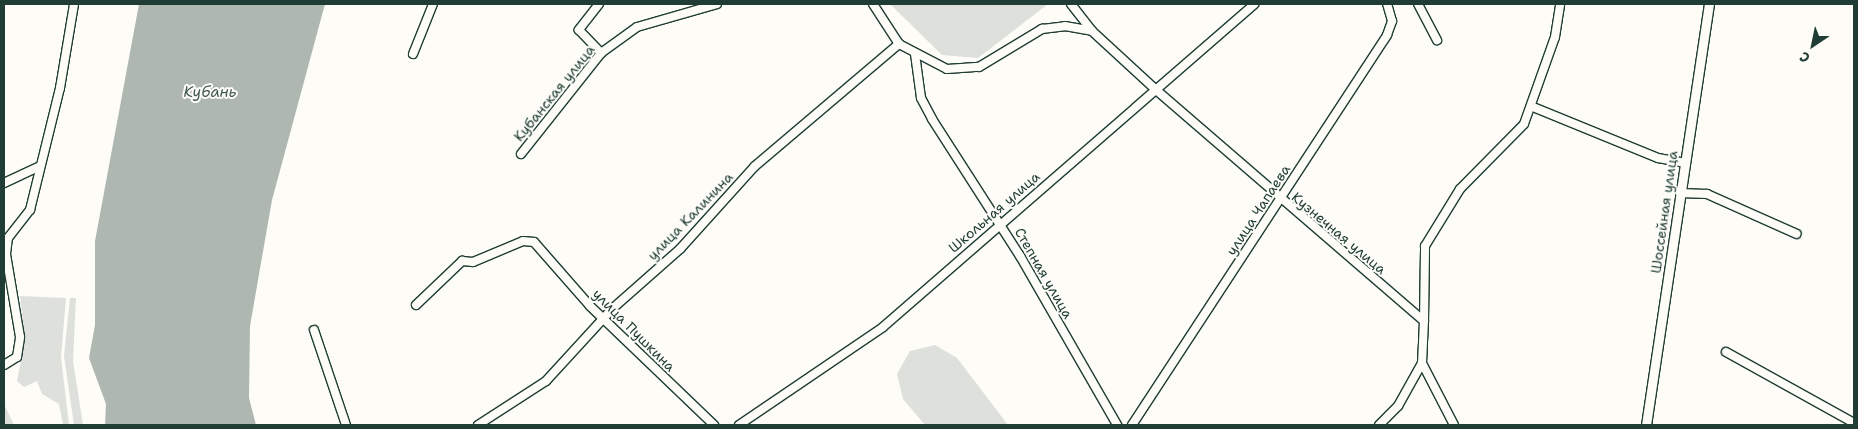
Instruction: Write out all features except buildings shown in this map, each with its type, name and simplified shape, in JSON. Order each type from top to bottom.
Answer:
[{"type":"street","points":[[4,365],[17,357],[20,337],[6,254],[8,238],[30,210],[38,167],[60,88],[74,4]]},
{"type":"street","points":[[413,54],[433,4]]},
{"type":"street","points":[[598,4],[579,30],[601,53]]},
{"type":"street","name":"Кубанская улица","points":[[521,154],[601,53],[636,27],[717,4]]},
{"type":"street","points":[[873,4],[899,44],[946,69],[962,70],[978,66],[1042,29],[1065,26],[1092,31]]},
{"type":"street","name":"Кузнечная улица","points":[[1071,4],[1092,31],[1155,89],[1279,200],[1424,321]]},
{"type":"street","name":"Школьная улица","points":[[739,425],[883,327],[1000,223],[1254,4]]},
{"type":"street","name":"улица Чапаева","points":[[1132,425],[1387,35],[1392,21],[1387,4]]},
{"type":"street","points":[[1418,4],[1437,40]]},
{"type":"street","points":[[1378,425],[1398,406],[1422,363],[1425,246],[1460,189],[1524,124],[1533,107],[1560,4]]},
{"type":"street","name":"Шоссейная улица","points":[[1646,425],[1709,4]]},
{"type":"street","name":"улица Калинина","points":[[478,425],[546,381],[604,318],[680,249],[755,166],[899,44]]},
{"type":"street","name":"Степная улица","points":[[915,54],[921,98],[1000,223],[1117,425]]},
{"type":"street","points":[[1533,107],[1658,158],[1685,163]]},
{"type":"street","points":[[4,183],[38,167]]},
{"type":"street","points":[[1680,193],[1707,194],[1797,234]]},
{"type":"street","name":"улица Пушкина","points":[[416,305],[462,261],[472,262],[524,241],[546,249],[604,318],[714,425]]},
{"type":"street","points":[[314,330],[346,425]]},
{"type":"street","points":[[1726,352],[1854,422]]},
{"type":"street","points":[[1422,363],[1454,425]]},
{"type":"shaded area","points":[[890,4],[1048,4],[978,58],[942,55]]},
{"type":"shaded area","points":[[20,296],[66,298],[61,357],[69,425],[63,425],[59,404],[42,394],[37,381],[24,387],[17,381],[25,340]]},
{"type":"shaded area","points":[[70,298],[76,298],[73,361],[83,425],[74,425],[64,356]]},
{"type":"shaded area","points":[[935,345],[957,358],[1008,425],[925,425],[903,399],[897,374],[910,351]]},
{"type":"shaded area","points":[[4,398],[5,406],[14,425],[4,425]]},
{"type":"water","name":"Кубань","points":[[139,4],[325,4],[272,200],[250,326],[249,398],[256,425],[105,425],[106,404],[89,358],[95,325],[95,241]]}]
